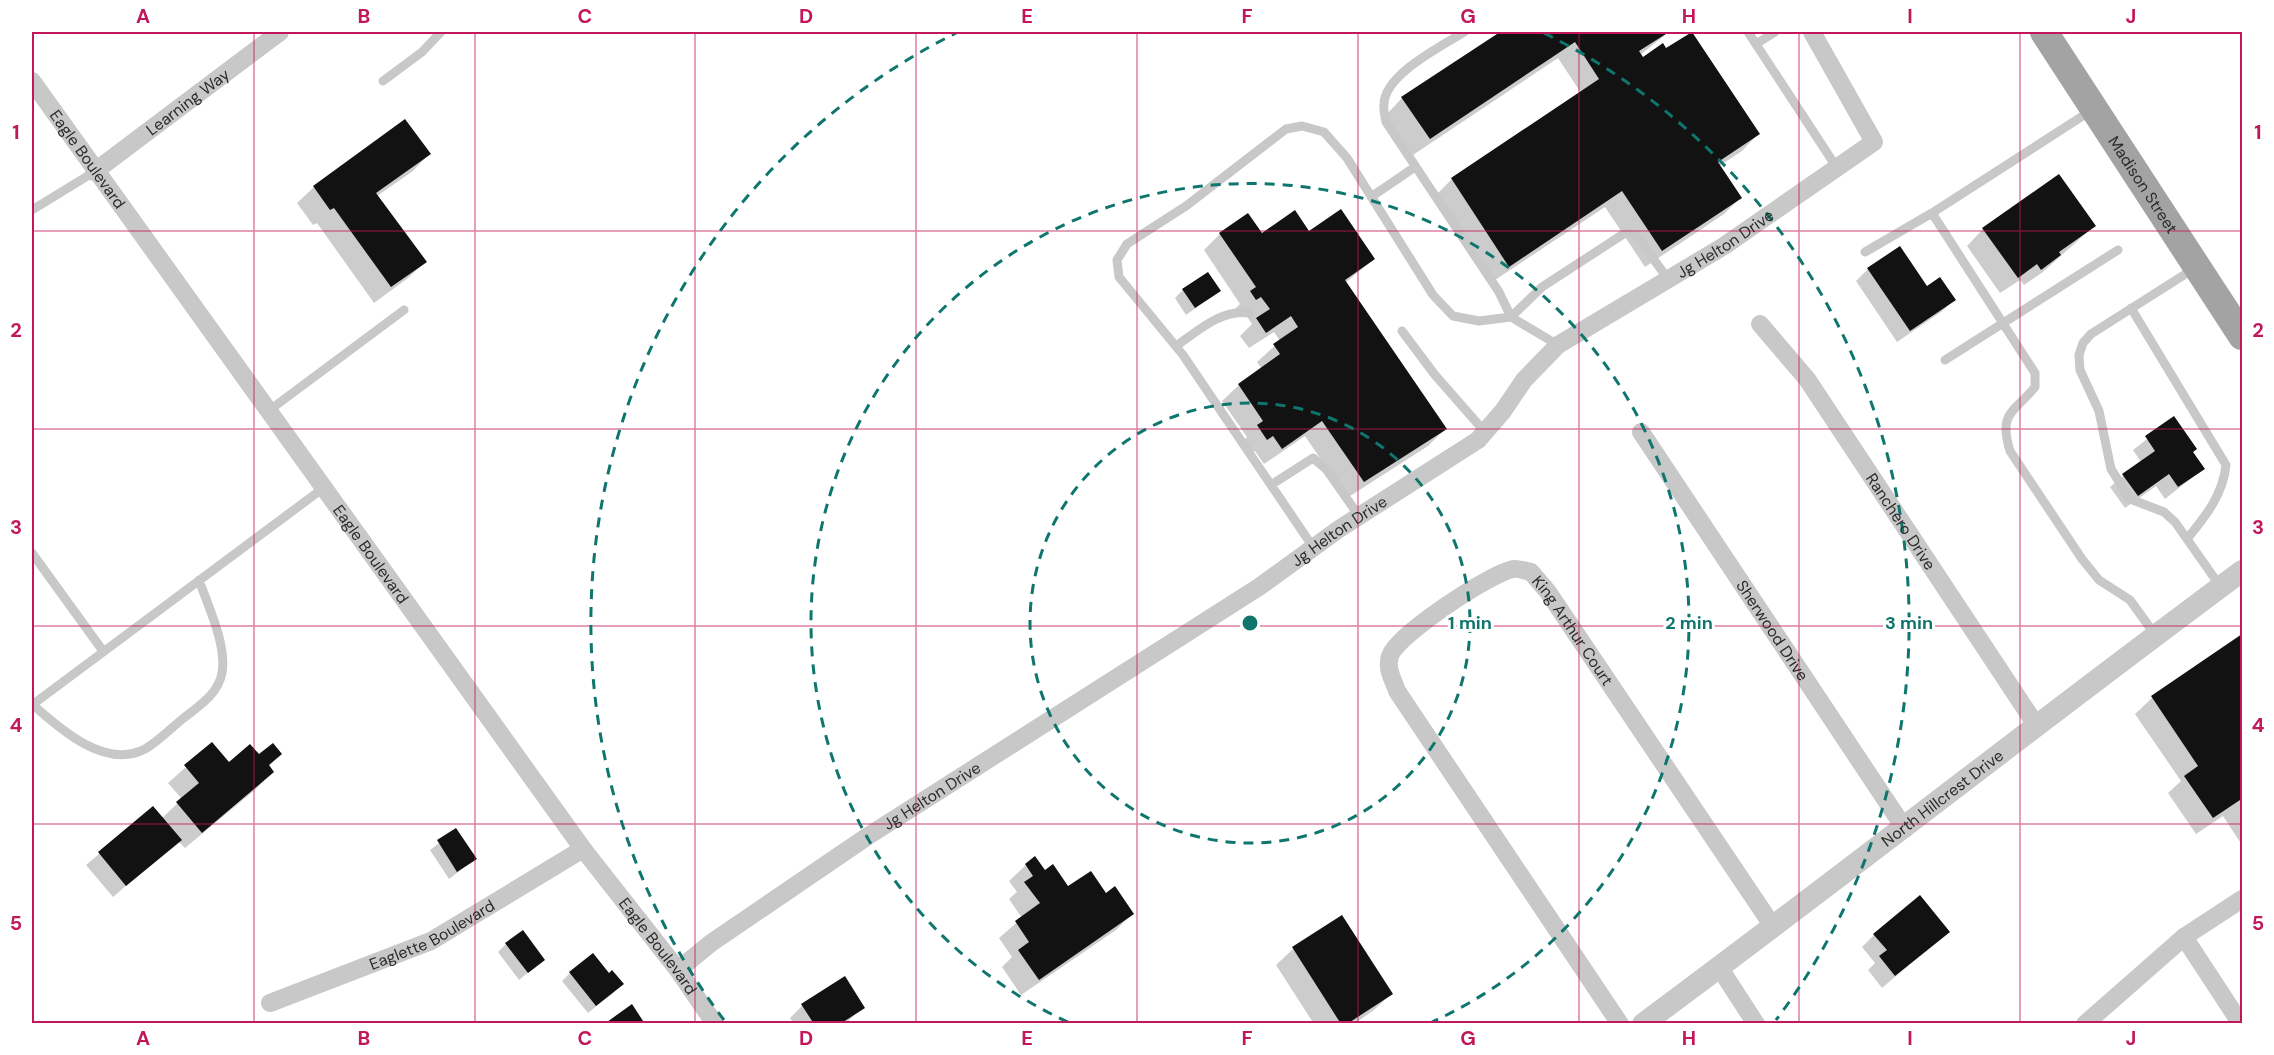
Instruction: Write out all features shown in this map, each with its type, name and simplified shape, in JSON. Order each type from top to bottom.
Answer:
[{"type":"main road","name":"Madison Street","points":[[2044,32],[2242,336]]},
{"type":"street","name":"Learning Way","points":[[94,172],[280,32]]},
{"type":"street","name":"Jg Helton Drive","points":[[678,970],[711,943],[868,836],[1259,587],[1359,516],[1478,440],[1524,380],[1558,345],[1724,246],[1874,141],[1812,32]]},
{"type":"street","name":"Eagle Boulevard","points":[[32,81],[94,172],[583,849],[678,970],[715,1023]]},
{"type":"street","name":"Ranchero Drive","points":[[1760,324],[1807,379],[2036,725]]},
{"type":"street","name":"Sherwood Drive","points":[[1641,432],[1905,829]]},
{"type":"street","name":"King Arthur Court","points":[[1620,1023],[1397,691],[1388,668],[1391,654],[1401,640],[1477,584],[1514,569],[1531,572],[1772,925]]},
{"type":"street","name":"North Hillcrest Drive","points":[[1643,1023],[1772,925],[1905,829],[2036,725],[2242,571]]},
{"type":"street","name":"Eaglette Boulevard","points":[[270,1003],[431,941],[583,849]]},
{"type":"street","points":[[2085,1023],[2184,937],[2242,899]]},
{"type":"street","points":[[2184,937],[2241,1023]]},
{"type":"street","points":[[1719,967],[1756,1023]]},
{"type":"lane","points":[[383,81],[422,52],[441,32]]},
{"type":"lane","points":[[1464,32],[1410,67],[1390,83],[1383,102],[1386,122],[1498,292],[1511,317],[1558,345]]},
{"type":"lane","points":[[1748,32],[1837,168]]},
{"type":"lane","points":[[1756,44],[1775,32]]},
{"type":"lane","points":[[1865,252],[1932,213],[2094,108]]},
{"type":"lane","points":[[1313,548],[1176,346],[1119,277],[1117,260],[1127,244],[1186,206],[1286,129],[1302,126],[1324,132],[1347,158],[1433,295],[1453,316],[1479,321],[1511,317],[1542,287],[1625,233],[1636,235],[1668,279]]},
{"type":"lane","points":[[1371,196],[1415,167]]},
{"type":"lane","points":[[32,210],[94,172]]},
{"type":"lane","points":[[1932,213],[2035,373],[2035,387],[2008,413],[2006,436],[2010,451],[2082,559],[2099,580],[2130,600],[2156,636]]},
{"type":"lane","points":[[1945,360],[2118,250]]},
{"type":"lane","points":[[2197,267],[2131,308],[2083,343],[2079,355],[2080,370],[2099,411],[2111,469],[2130,499],[2164,512],[2187,539],[2221,587]]},
{"type":"lane","points":[[2131,308],[2226,465],[2224,479],[2209,512],[2187,539]]},
{"type":"lane","points":[[267,412],[404,310]]},
{"type":"lane","points":[[1176,346],[1220,316],[1236,311],[1249,313]]},
{"type":"lane","points":[[1402,332],[1435,375],[1485,432]]},
{"type":"lane","points":[[1271,485],[1313,458],[1326,469],[1359,516]]},
{"type":"lane","points":[[199,580],[219,634],[222,671],[218,685],[208,698],[145,749],[130,753],[110,753],[84,744],[63,731],[32,704],[103,651],[322,489]]},
{"type":"lane","points":[[32,553],[103,651]]},
{"type":"building","points":[[1500,32],[1669,32],[1639,51],[1643,57],[1663,43],[1666,48],[1692,32],[1760,134],[1718,162],[1742,198],[1662,251],[1622,191],[1509,267],[1451,178],[1599,79],[1575,42],[1430,139],[1401,97]]},
{"type":"building","points":[[405,119],[431,154],[376,193],[427,262],[391,287],[334,208],[330,210],[313,186]]},
{"type":"building","points":[[2059,174],[2096,226],[2059,252],[2061,255],[2041,270],[2037,264],[2018,278],[1982,228]]},
{"type":"building","points":[[1341,209],[1375,259],[1345,280],[1447,429],[1364,482],[1322,421],[1282,449],[1273,436],[1267,440],[1257,425],[1263,421],[1238,384],[1280,354],[1273,344],[1298,327],[1291,316],[1266,333],[1256,318],[1270,309],[1261,297],[1256,300],[1250,291],[1256,287],[1219,233],[1248,213],[1262,233],[1295,210],[1309,231]]},
{"type":"building","points":[[1900,246],[1927,286],[1940,277],[1956,300],[1910,331],[1867,268]]},
{"type":"building","points":[[1208,272],[1221,291],[1195,308],[1182,289]]},
{"type":"building","points":[[2174,416],[2197,449],[2193,452],[2205,469],[2178,487],[2169,474],[2138,496],[2122,474],[2155,451],[2145,436]]},
{"type":"building","points":[[2242,634],[2242,804],[2240,800],[2213,818],[2184,776],[2198,766],[2151,696]]},
{"type":"building","points":[[212,742],[229,762],[250,744],[259,754],[273,743],[282,754],[269,765],[274,772],[202,833],[176,802],[199,783],[184,765]]},
{"type":"building","points":[[153,806],[182,840],[126,886],[98,852]]},
{"type":"building","points":[[456,828],[477,859],[457,872],[437,840]]},
{"type":"building","points":[[1035,856],[1045,870],[1053,864],[1068,886],[1091,871],[1106,893],[1115,886],[1134,914],[1039,980],[1018,950],[1029,942],[1015,921],[1040,903],[1024,882],[1033,876],[1025,864]]},
{"type":"building","points":[[1920,895],[1950,932],[1895,976],[1879,956],[1887,950],[1873,934]]},
{"type":"building","points":[[1342,915],[1393,994],[1347,1024],[1341,1024],[1292,947]]},
{"type":"building","points":[[523,930],[545,960],[528,973],[505,943]]},
{"type":"building","points":[[593,953],[609,973],[612,970],[624,984],[596,1006],[569,972]]},
{"type":"building","points":[[845,976],[865,1008],[840,1024],[814,1024],[801,1004]]},
{"type":"building","points":[[632,1004],[645,1024],[608,1024],[607,1022]]}]
